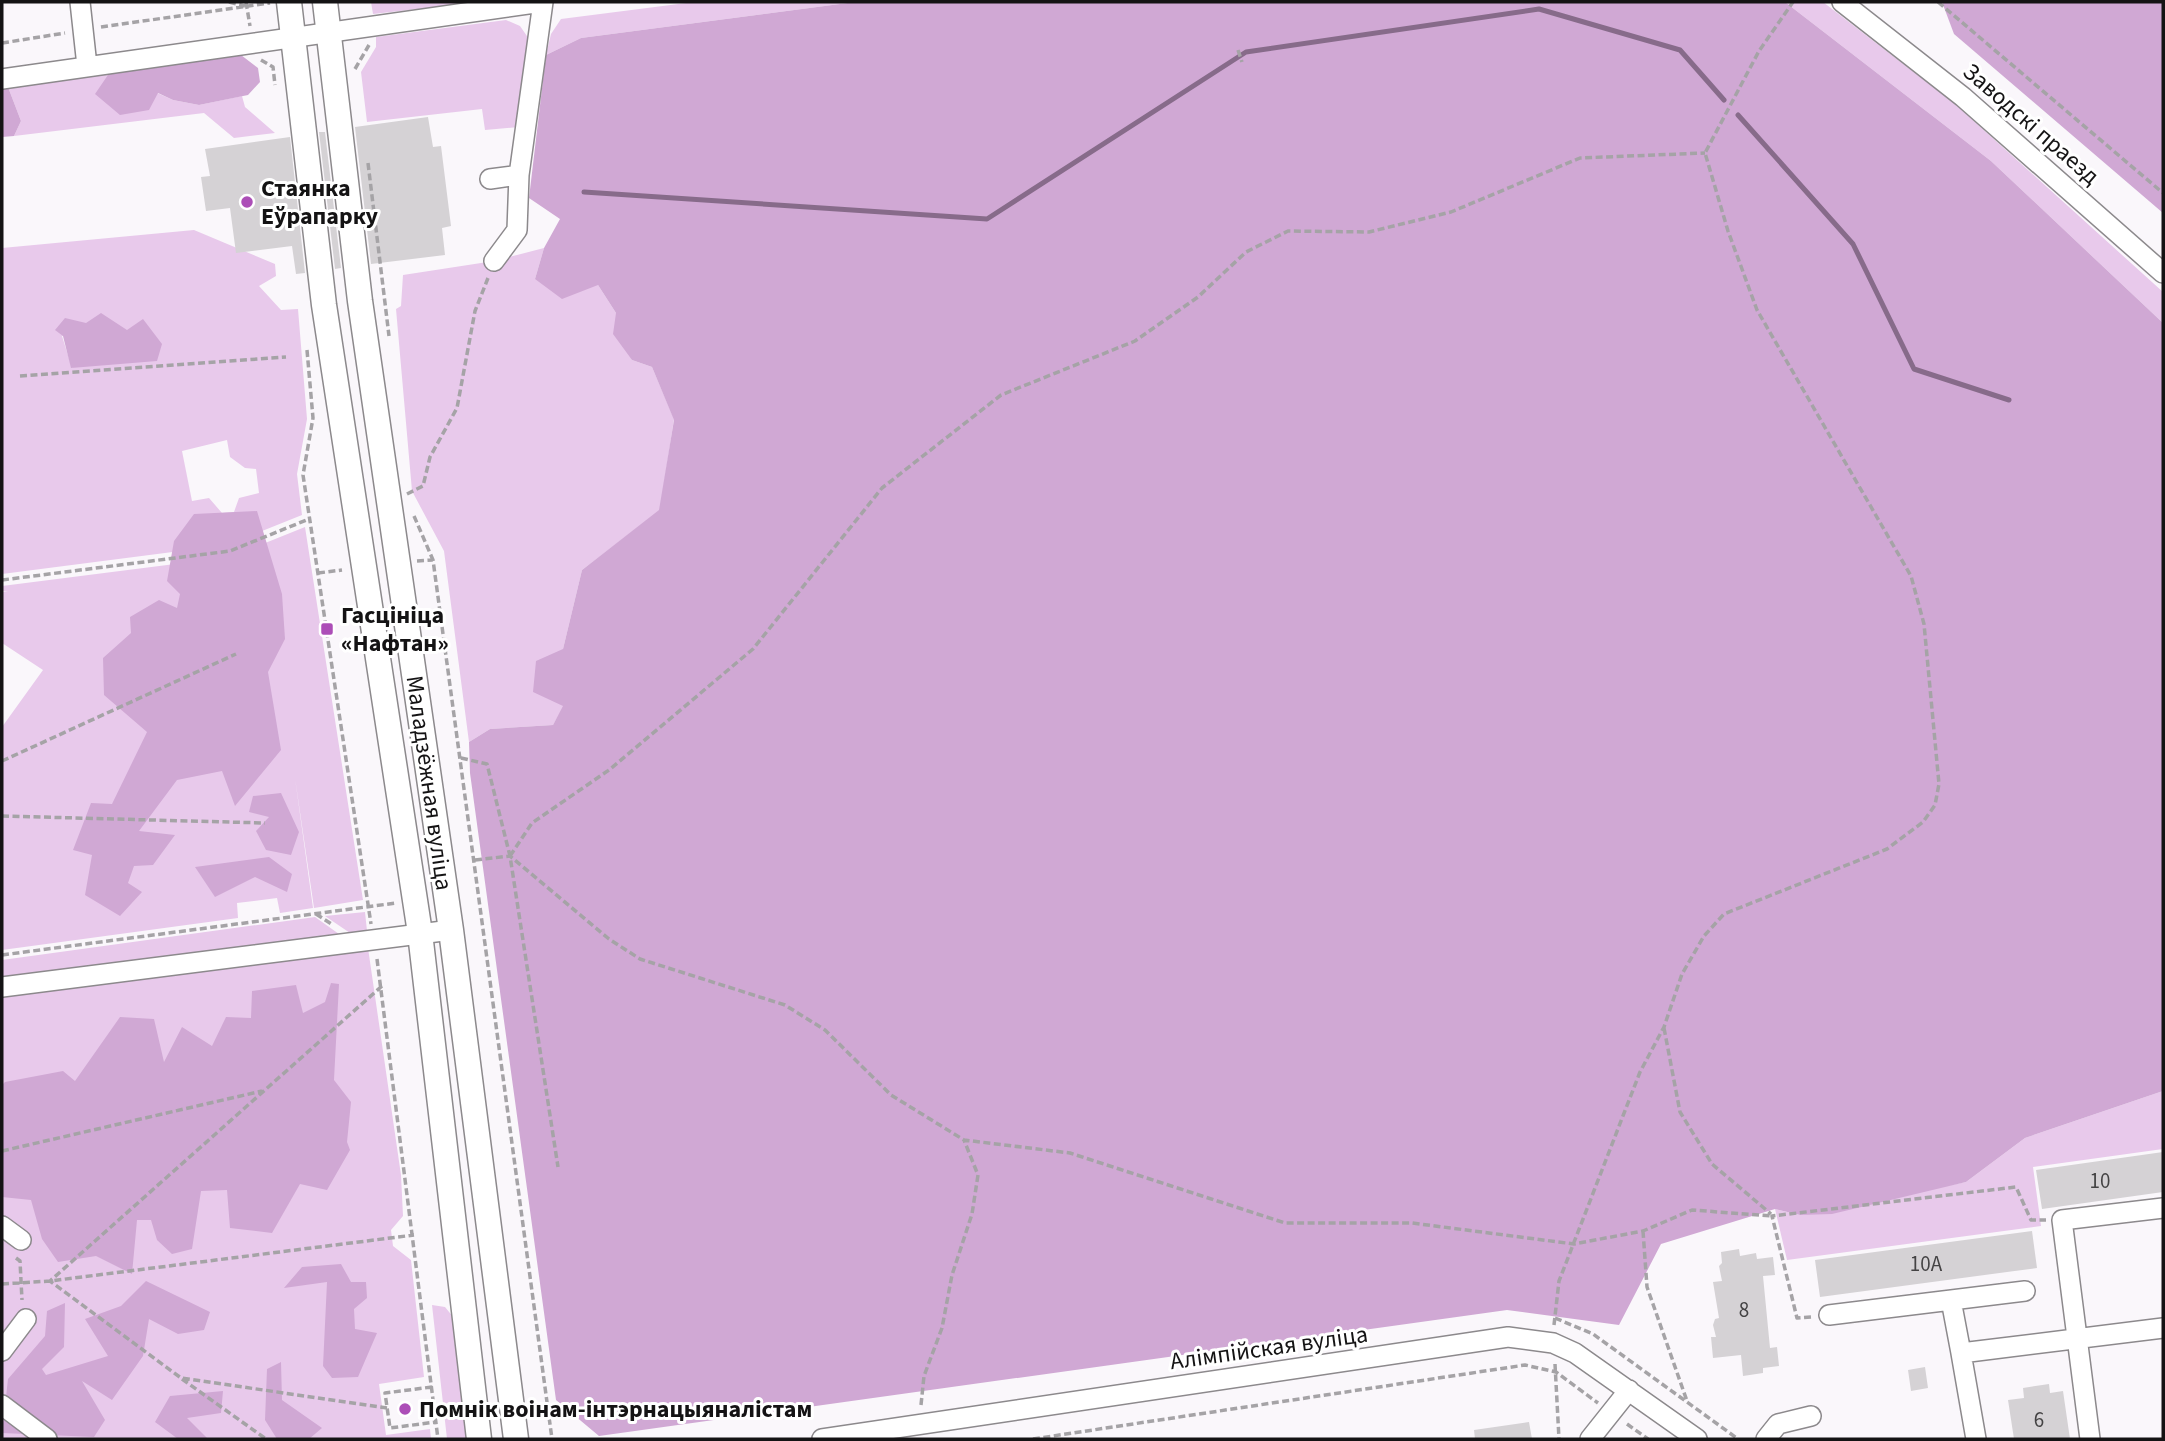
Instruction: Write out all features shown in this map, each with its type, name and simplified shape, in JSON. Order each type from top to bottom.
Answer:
[{"type":"main road","name":"Маладзёжная вуліца","points":[[289,2],[324,305],[420,933],[479,1439]]},
{"type":"main road","name":"Маладзёжная вуліца","points":[[325,2],[334,91],[373,300],[516,1439]]},
{"type":"street","points":[[79,2],[87,65]]},
{"type":"street","points":[[2,79],[327,30],[543,2],[519,174],[517,230],[494,261]]},
{"type":"street","name":"Заводскі праезд","points":[[1842,2],[1866,9],[2163,273]]},
{"type":"street","points":[[490,179],[519,174]]},
{"type":"street","points":[[2,987],[451,930]]},
{"type":"street","points":[[2090,1439],[2062,1220],[2163,1208]]},
{"type":"street","points":[[2,1226],[16,1247]]},
{"type":"street","points":[[1829,1315],[2025,1292]]},
{"type":"street","points":[[1951,1300],[1976,1439]]},
{"type":"street","points":[[2,1351],[21,1314]]},
{"type":"street","points":[[1961,1353],[2163,1328]]},
{"type":"street","name":"Алімпійская вуліца","points":[[822,1439],[921,1432],[1508,1337],[1553,1343],[1575,1353],[1697,1439]]},
{"type":"street","points":[[1590,1439],[1629,1390]]},
{"type":"street","points":[[6,1411],[47,1439]]},
{"type":"street","points":[[1766,1439],[1778,1424],[1811,1416]]},
{"type":"path","points":[[229,2],[247,6]]},
{"type":"path","points":[[2,43],[282,2]]},
{"type":"path","points":[[1938,2],[2163,193]]},
{"type":"path","points":[[1559,1439],[1553,1343],[1559,1281],[1640,1072],[1664,1027],[1682,974],[1704,936],[1724,914],[1887,849],[1923,822],[1934,804],[1939,784],[1924,624],[1911,576],[1757,310],[1728,231],[1705,153],[1759,51],[1792,3]]},
{"type":"path","points":[[1238,50],[1242,62]]},
{"type":"path","points":[[510,856],[532,823],[609,770],[753,649],[882,488],[1001,395],[1135,341],[1198,297],[1246,252],[1287,231],[1368,232],[1451,212],[1580,158],[1705,153]]},
{"type":"path","points":[[366,154],[373,300],[389,337]]},
{"type":"path","points":[[405,495],[423,486],[430,457],[457,408],[475,311],[494,261]]},
{"type":"path","points":[[307,349],[313,418],[303,475],[382,986],[438,1439]]},
{"type":"path","points":[[20,376],[286,357]]},
{"type":"path","points":[[404,482],[405,495],[433,560],[552,1439]]},
{"type":"path","points":[[2,580],[230,551],[309,519]]},
{"type":"path","points":[[318,573],[342,570]]},
{"type":"path","points":[[2,761],[236,654]]},
{"type":"path","points":[[461,758],[487,764],[510,856],[558,1167]]},
{"type":"path","points":[[2,816],[265,823]]},
{"type":"path","points":[[475,860],[510,856],[609,939],[640,959],[785,1005],[815,1024],[891,1095],[964,1140],[1070,1153],[1285,1223],[1412,1223],[1574,1244],[1643,1231],[1692,1210],[1772,1216],[2016,1187],[2031,1220],[2062,1220]]},
{"type":"path","points":[[2,955],[415,901]]},
{"type":"path","points":[[50,1281],[382,986]]},
{"type":"path","points":[[1664,1027],[1680,1112],[1712,1164],[1772,1216],[1797,1318],[1829,1315]]},
{"type":"path","points":[[2,1151],[264,1091]]},
{"type":"path","points":[[921,1432],[924,1376],[942,1328],[952,1275],[972,1214],[978,1175],[964,1140]]},
{"type":"path","points":[[1643,1231],[1647,1287],[1687,1402]]},
{"type":"path","points":[[2,1284],[50,1281],[414,1235]]},
{"type":"path","points":[[16,1247],[23,1282],[21,1314]]},
{"type":"path","points":[[50,1281],[266,1439]]},
{"type":"path","points":[[1555,1318],[1593,1334],[1738,1439]]},
{"type":"path","points":[[1033,1439],[1525,1365],[1556,1372],[1648,1439]]},
{"type":"path","points":[[181,1378],[387,1408]]},
{"type":"path","points":[[432,1387],[385,1394],[390,1428],[436,1422]]},
{"type":"shaded area","points":[[371,2],[481,2],[373,14]]},
{"type":"shaded area","points":[[694,2],[855,2],[581,38],[546,55],[551,34],[561,19]]},
{"type":"shaded area","points":[[855,2],[1785,2],[1991,161],[2163,323],[2163,1091],[2025,1138],[1966,1182],[1832,1214],[1800,1215],[1775,1209],[1661,1244],[1619,1325],[1507,1310],[599,1436],[556,1400],[470,773],[469,742],[490,729],[553,725],[563,706],[533,692],[536,661],[563,649],[582,570],[659,510],[674,420],[652,367],[632,360],[613,334],[616,313],[598,285],[562,299],[535,279],[544,248],[560,219],[529,198],[546,55],[581,38]]},
{"type":"shaded area","points":[[1785,2],[1823,2],[1955,104],[2163,292],[2163,323],[1991,161]]},
{"type":"shaded area","points":[[1942,2],[2163,2],[2163,213],[1954,34]]},
{"type":"shaded area","points":[[506,20],[520,26],[529,39],[519,127],[485,130],[482,109],[367,122],[361,72],[376,47],[376,37]]},
{"type":"shaded area","points":[[241,55],[258,68],[260,82],[248,95],[199,105],[173,100],[158,93],[149,110],[120,115],[95,94],[110,72]]},
{"type":"shaded area","points":[[110,72],[173,100],[199,105],[242,96],[245,107],[275,133],[234,138],[204,113],[14,136],[21,121],[8,87]]},
{"type":"shaded area","points":[[8,87],[21,121],[14,136],[2,137],[2,88]]},
{"type":"shaded area","points":[[194,230],[275,264],[276,276],[259,286],[281,310],[298,309],[307,419],[297,474],[302,515],[227,545],[2,574],[2,248]],"holes":[[[86,323],[127,331],[72,368],[62,336]],[[227,440],[230,457],[245,468],[256,469],[259,493],[239,498],[234,512],[222,513],[209,498],[192,501],[182,451]]]},
{"type":"shaded area","points":[[544,248],[535,279],[598,285],[616,313],[632,360],[652,367],[674,419],[660,510],[582,570],[563,649],[564,706],[553,725],[490,729],[469,742],[444,551],[412,491],[396,309],[401,306],[403,275],[494,261]]},
{"type":"shaded area","points":[[101,313],[127,330],[143,319],[162,344],[157,361],[71,368],[63,336],[55,330],[65,318],[86,323]]},
{"type":"shaded area","points":[[257,511],[282,594],[285,639],[268,672],[281,750],[235,806],[222,771],[177,780],[139,831],[175,835],[153,865],[134,866],[128,883],[142,892],[120,916],[85,895],[92,855],[73,850],[91,803],[112,804],[147,732],[104,695],[103,658],[131,633],[130,617],[159,600],[177,608],[180,594],[167,581],[174,541],[194,514]]},
{"type":"shaded area","points":[[305,527],[363,900],[314,908],[295,778],[313,908],[280,913],[277,898],[237,903],[238,918],[2,950],[2,727],[43,670],[2,643],[2,592],[8,591],[2,591],[2,586],[230,557]]},
{"type":"shaded area","points":[[281,793],[299,832],[291,855],[266,850],[256,831],[269,817],[249,812],[253,796]]},
{"type":"shaded area","points":[[269,857],[292,874],[287,892],[255,877],[215,897],[195,867]]},
{"type":"shaded area","points":[[365,912],[367,931],[350,933],[325,916]]},
{"type":"shaded area","points":[[315,917],[339,934],[2,981],[2,960]]},
{"type":"shaded area","points":[[368,948],[401,1175],[403,1216],[391,1230],[393,1246],[411,1260],[424,1377],[379,1384],[386,1435],[430,1429],[431,1439],[2,1439],[2,997]]},
{"type":"shaded area","points":[[331,983],[339,984],[334,1080],[351,1102],[347,1142],[350,1150],[327,1190],[300,1184],[272,1233],[230,1228],[227,1190],[201,1191],[192,1249],[172,1254],[157,1240],[151,1220],[137,1220],[132,1274],[96,1256],[58,1262],[42,1239],[31,1200],[2,1197],[2,1085],[5,1082],[63,1071],[75,1081],[120,1017],[154,1019],[164,1062],[182,1027],[212,1046],[226,1017],[251,1018],[252,991],[296,985],[303,1013],[325,1002]]},
{"type":"shaded area","points":[[2163,1091],[2163,1149],[2033,1167],[2041,1226],[1787,1260],[1775,1209],[1800,1215],[1966,1182],[2025,1138]]},
{"type":"shaded area","points":[[341,1264],[351,1282],[366,1282],[367,1298],[354,1309],[355,1329],[377,1333],[358,1377],[332,1378],[323,1366],[327,1282],[284,1288],[302,1267]]},
{"type":"shaded area","points":[[146,1281],[210,1312],[204,1330],[178,1334],[149,1319],[143,1356],[112,1400],[82,1381],[105,1420],[94,1437],[2,1433],[8,1379],[45,1336],[47,1311],[65,1303],[64,1347],[42,1369],[46,1375],[108,1356],[85,1319],[121,1306]]},
{"type":"shaded area","points":[[432,1305],[445,1307],[454,1318],[467,1439],[447,1439]]},
{"type":"shaded area","points":[[281,1362],[282,1400],[322,1428],[309,1439],[277,1439],[265,1420],[267,1369]]},
{"type":"shaded area","points":[[223,1391],[221,1413],[187,1418],[208,1439],[178,1439],[155,1422],[170,1396]]},
{"type":"building","points":[[428,117],[433,147],[441,146],[451,226],[442,228],[445,255],[371,264],[355,127]]},
{"type":"building","points":[[319,132],[325,132],[341,268],[335,269]]},
{"type":"building","points":[[290,137],[305,273],[296,274],[292,246],[236,253],[230,208],[206,211],[201,177],[210,176],[205,149]]},
{"type":"building","points":[[2163,1152],[2163,1192],[2042,1209],[2036,1170]]},
{"type":"building","points":[[2032,1231],[2037,1268],[1820,1297],[1815,1260]]},
{"type":"building","points":[[1739,1249],[1740,1256],[1756,1253],[1757,1259],[1773,1257],[1775,1275],[1763,1276],[1770,1348],[1777,1347],[1779,1366],[1763,1368],[1763,1373],[1743,1376],[1741,1355],[1713,1358],[1711,1337],[1716,1337],[1713,1325],[1715,1319],[1719,1318],[1713,1282],[1722,1281],[1719,1266],[1722,1263],[1721,1252]]},
{"type":"building","points":[[1925,1367],[1928,1388],[1911,1391],[1908,1370]]},
{"type":"building","points":[[2049,1384],[2050,1393],[2063,1391],[2070,1439],[2014,1439],[2008,1400],[2024,1398],[2023,1388]]},
{"type":"building","points":[[1529,1422],[1532,1439],[1475,1439],[1474,1430]]},
{"type":"waterway","points":[[584,192],[987,219],[1246,52],[1539,9],[1680,50],[1724,100]]},
{"type":"waterway","points":[[1738,115],[1853,244],[1914,369],[2009,400]]},
{"type":"place","name":"Стаянка Еўрапарку","points":[[247,202]]},
{"type":"place","name":"Гасцініца «Нафтан»","points":[[327,629]]},
{"type":"place","name":"Помнік воінам-інтэрнацыяналістам","points":[[405,1409]]}]
